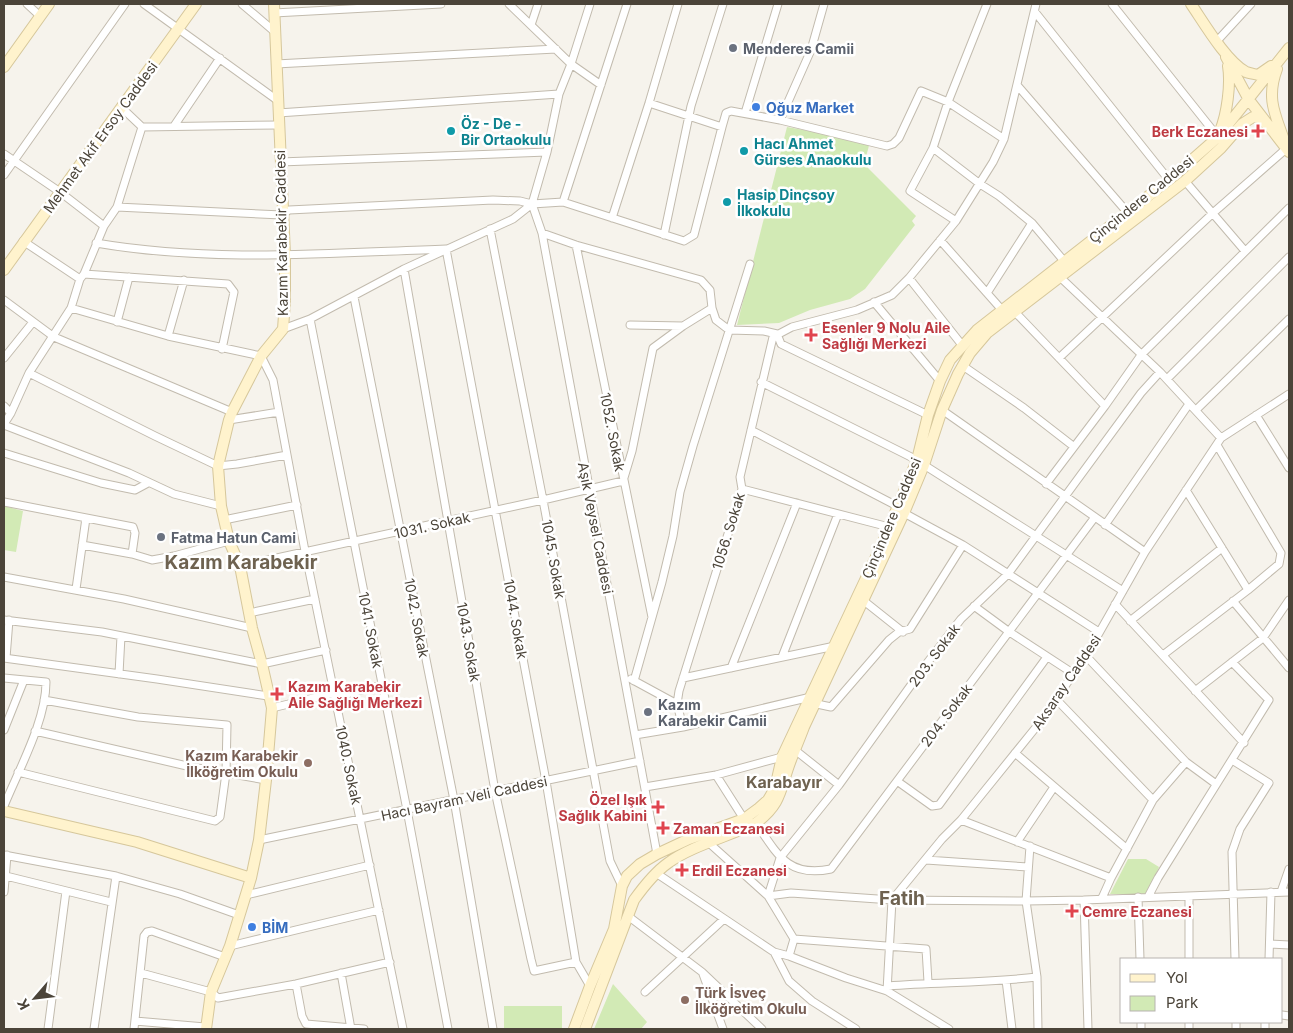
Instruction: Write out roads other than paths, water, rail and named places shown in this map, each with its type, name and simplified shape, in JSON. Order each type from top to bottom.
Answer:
[{"type":"main road","points":[[4,67],[49,4]]},
{"type":"main road","name":"Mehmet Akif Ersoy Caddesi","points":[[4,270],[23,241],[122,108],[196,4]]},
{"type":"main road","points":[[1190,4],[1221,48],[1249,100],[1288,150]]},
{"type":"main road","name":"Kazım Karabekir Caddesi","points":[[205,1028],[211,992],[230,946],[251,878],[259,840],[272,708],[252,628],[240,566],[224,520],[218,466],[230,416],[262,356],[283,330],[285,255],[274,8]]},
{"type":"main road","points":[[1218,137],[1222,126],[1229,81],[1221,48]]},
{"type":"main road","points":[[1221,48],[1246,72],[1258,75],[1266,71],[1282,57]]},
{"type":"main road","name":"Çinçindere Caddesi","points":[[921,463],[928,415],[950,360],[962,345],[1002,310],[1169,180],[1218,137],[1289,48]]},
{"type":"main road","points":[[1282,57],[1271,86],[1275,114],[1288,150]]},
{"type":"main road","name":"Çinçindere Caddesi","points":[[574,1029],[614,929],[622,886],[627,876],[640,864],[689,838],[744,819],[768,800],[775,788],[782,757],[814,700],[864,601],[942,410],[970,353],[987,333],[1186,181],[1221,148],[1242,124],[1256,117],[1261,118],[1266,124]]},
{"type":"main road","points":[[1064,261],[1071,270]]},
{"type":"main road","name":"Çinçindere Caddesi","points":[[585,1029],[634,900],[646,882],[669,862],[756,823],[778,802],[795,750],[835,646],[889,527],[901,510]]},
{"type":"main road","points":[[4,811],[137,842],[251,878]]},
{"type":"street","points":[[27,4],[40,16]]},
{"type":"street","points":[[4,175],[125,4]]},
{"type":"street","points":[[144,4],[277,100]]},
{"type":"street","points":[[242,4],[275,32]]},
{"type":"street","points":[[274,8],[441,4]]},
{"type":"street","points":[[510,4],[571,64],[601,85]]},
{"type":"street","points":[[531,25],[538,4]]},
{"type":"street","points":[[283,330],[354,297],[446,248],[513,219],[532,204],[547,152],[558,94],[571,64],[590,4]]},
{"type":"street","points":[[563,202],[626,4]]},
{"type":"street","points":[[612,218],[678,4]]},
{"type":"street","points":[[664,235],[689,117],[723,4]]},
{"type":"street","points":[[744,113],[778,4]]},
{"type":"street","points":[[780,120],[811,50],[824,4]]},
{"type":"street","points":[[956,221],[910,191],[933,148],[948,102],[987,4]]},
{"type":"street","points":[[542,233],[576,245],[701,280],[710,290],[712,308],[716,320],[729,330],[764,331],[776,334],[792,327],[856,310],[892,295],[909,278],[956,221],[993,162],[1004,139],[1036,4]]},
{"type":"street","points":[[1112,4],[1218,137]]},
{"type":"street","points":[[1221,48],[1251,4]]},
{"type":"street","points":[[1035,12],[1169,180]]},
{"type":"street","points":[[276,64],[556,49]]},
{"type":"street","points":[[174,126],[220,58]]},
{"type":"street","points":[[1017,85],[1127,212]]},
{"type":"street","points":[[117,207],[282,215],[289,210],[493,200],[520,201],[532,204],[563,202],[684,242],[694,235],[726,113],[731,111],[780,120],[886,146],[893,144],[899,138],[921,91],[948,102],[1004,139]]},
{"type":"street","points":[[278,113],[558,94]]},
{"type":"street","points":[[649,102],[722,127]]},
{"type":"street","points":[[122,108],[142,127],[278,125]]},
{"type":"street","points":[[142,127],[117,207],[104,226],[96,243],[71,308],[29,373],[4,424],[129,473],[174,494],[221,506]]},
{"type":"street","points":[[933,148],[980,184],[1000,196],[1032,223],[1064,261]]},
{"type":"street","points":[[1059,358],[1213,213],[1288,150]]},
{"type":"street","points":[[280,162],[547,152]]},
{"type":"street","points":[[4,154],[60,192],[104,226]]},
{"type":"street","points":[[1186,181],[1245,252]]},
{"type":"street","name":"Aşık Veysel Caddesi","points":[[532,204],[542,233],[657,854]]},
{"type":"street","points":[[1046,484],[1105,406],[1141,354],[1289,208]]},
{"type":"street","points":[[987,294],[1032,223]]},
{"type":"street","name":"1045. Sokak","points":[[490,229],[543,500],[610,861],[622,886]]},
{"type":"street","points":[[940,240],[1002,310]]},
{"type":"street","points":[[23,241],[82,277],[130,277],[228,284],[234,292],[222,349]]},
{"type":"street","points":[[96,243],[127,248],[216,254],[285,255],[446,248]]},
{"type":"street","name":"1052. Sokak","points":[[576,245],[652,618]]},
{"type":"street","name":"1044. Sokak","points":[[446,248],[546,781],[576,962],[590,986]]},
{"type":"street","points":[[1167,379],[1289,257]]},
{"type":"street","points":[[634,681],[673,536],[680,492],[750,264]]},
{"type":"street","name":"1043. Sokak","points":[[404,269],[495,791],[534,971],[576,962]]},
{"type":"street","points":[[117,322],[130,277]]},
{"type":"street","points":[[909,278],[962,345]]},
{"type":"street","points":[[1061,278],[1160,372],[1196,410],[1219,441],[1281,553],[1279,564],[1163,655]]},
{"type":"street","points":[[168,336],[184,280]]},
{"type":"street","name":"1042. Sokak","points":[[354,297],[454,800],[493,1029]]},
{"type":"street","points":[[4,300],[54,336],[230,416],[279,412]]},
{"type":"street","points":[[874,302],[940,381]]},
{"type":"street","points":[[71,308],[168,336],[262,356]]},
{"type":"street","points":[[623,481],[632,450],[653,348],[712,308]]},
{"type":"street","points":[[1015,312],[1105,406]]},
{"type":"street","name":"1041. Sokak","points":[[310,319],[407,810],[448,1029]]},
{"type":"street","points":[[1196,410],[1289,319]]},
{"type":"street","points":[[4,358],[33,322]]},
{"type":"street","points":[[630,325],[683,326]]},
{"type":"street","points":[[776,334],[781,344],[928,415]]},
{"type":"street","name":"1056. Sokak","points":[[683,727],[677,704],[683,678],[742,489],[740,477],[750,430],[773,336],[776,334]]},
{"type":"street","name":"1040. Sokak","points":[[262,356],[273,380],[305,551],[404,1029]]},
{"type":"street","points":[[963,366],[1024,408],[1074,446]]},
{"type":"street","name":"203. Sokak","points":[[768,896],[780,858],[839,784],[924,667],[974,606],[1008,574],[1141,393],[1160,372]]},
{"type":"street","points":[[29,373],[218,466],[287,455]]},
{"type":"street","points":[[761,382],[921,463],[1123,591]]},
{"type":"street","name":"Aksaray Caddesi","points":[[892,900],[942,839],[961,820],[1015,753],[1074,674],[1145,552],[1219,441],[1256,414],[1289,394]]},
{"type":"street","points":[[1105,524],[1189,404]]},
{"type":"street","points":[[4,406],[11,413]]},
{"type":"street","points":[[942,410],[1145,552]]},
{"type":"street","points":[[1256,414],[1289,468]]},
{"type":"street","points":[[750,430],[963,545],[1099,632]]},
{"type":"street","points":[[4,453],[101,483],[135,490],[148,483]]},
{"type":"street","name":"1031. Sokak","points":[[240,566],[496,511],[623,481]]},
{"type":"street","points":[[742,489],[889,527]]},
{"type":"street","points":[[1186,490],[1248,590]]},
{"type":"street","points":[[4,502],[132,527],[135,533],[132,554]]},
{"type":"street","points":[[731,668],[797,503]]},
{"type":"street","points":[[224,520],[296,505]]},
{"type":"street","points":[[782,657],[838,514]]},
{"type":"street","points":[[76,589],[86,518]]},
{"type":"street","name":"204. Sokak","points":[[780,858],[800,870],[819,872],[831,869],[1008,631],[1095,518]]},
{"type":"street","points":[[82,545],[132,554],[152,560],[230,541]]},
{"type":"street","points":[[634,735],[814,700],[831,707],[889,640],[899,632],[910,629],[963,545]]},
{"type":"street","points":[[1130,620],[1222,548]]},
{"type":"street","points":[[4,577],[76,589],[252,628]]},
{"type":"street","points":[[249,613],[315,599]]},
{"type":"street","points":[[1195,691],[1263,638],[1289,600]]},
{"type":"street","points":[[864,601],[904,632]]},
{"type":"street","points":[[1233,601],[1289,668]]},
{"type":"street","points":[[1115,604],[1244,743]]},
{"type":"street","points":[[974,606],[1008,631],[1074,674]]},
{"type":"street","points":[[268,696],[5,658],[6,620],[102,632],[262,664],[326,650]]},
{"type":"street","points":[[119,674],[121,636]]},
{"type":"street","points":[[683,678],[835,646]]},
{"type":"street","points":[[1086,656],[1186,762],[1216,784]]},
{"type":"street","points":[[897,781],[932,806],[939,804],[1047,657]]},
{"type":"street","points":[[1148,897],[1269,700],[1232,662]]},
{"type":"street","points":[[624,676],[677,704]]},
{"type":"street","points":[[4,678],[46,682],[44,700],[36,731],[4,806]]},
{"type":"street","points":[[4,730],[24,680]]},
{"type":"street","points":[[272,708],[382,686]]},
{"type":"street","points":[[1056,698],[1154,800]]},
{"type":"street","points":[[18,772],[215,821],[220,818],[226,773],[227,725],[138,717],[44,700]]},
{"type":"street","points":[[36,731],[187,766],[266,780]]},
{"type":"street","points":[[795,750],[839,784]]},
{"type":"street","points":[[1015,753],[1128,849]]},
{"type":"street","points":[[646,787],[716,775],[782,757]]},
{"type":"street","points":[[1232,760],[1269,783],[1240,829],[1232,852],[1235,958]]},
{"type":"street","name":"Hacı Bayram Veli Caddesi","points":[[259,840],[640,761]]},
{"type":"street","points":[[1102,898],[1154,800],[1186,762]]},
{"type":"street","points":[[716,775],[744,819]]},
{"type":"street","points":[[1017,842],[1054,787]]},
{"type":"street","points":[[961,820],[1111,878]]},
{"type":"street","points":[[756,823],[780,858]]},
{"type":"street","points":[[709,843],[768,896],[794,939],[789,956]]},
{"type":"street","points":[[1030,846],[1026,900],[1036,977],[1038,1029]]},
{"type":"street","points":[[4,892],[6,876],[5,855],[116,876],[180,894],[239,915]]},
{"type":"street","points":[[926,860],[1028,867]]},
{"type":"street","points":[[246,895],[370,865]]},
{"type":"street","points":[[768,896],[791,893],[892,900],[1084,900],[1285,892],[1289,869]]},
{"type":"street","points":[[656,873],[774,952],[846,978],[888,988],[949,1029]]},
{"type":"street","points":[[6,876],[111,902]]},
{"type":"street","points":[[94,1029],[116,876]]},
{"type":"street","points":[[48,1029],[66,891]]},
{"type":"street","points":[[1269,958],[1271,892]]},
{"type":"street","points":[[1189,896],[1189,958]]},
{"type":"street","points":[[1138,897],[1140,958]]},
{"type":"street","points":[[888,988],[892,900]]},
{"type":"street","points":[[1084,900],[1088,1029]]},
{"type":"street","points":[[230,946],[379,910]]},
{"type":"street","points":[[628,916],[702,972],[762,1029]]},
{"type":"street","points":[[645,992],[724,919]]},
{"type":"street","points":[[134,1029],[144,936],[147,932],[152,932],[226,957]]},
{"type":"street","points":[[794,939],[926,949],[928,982]]},
{"type":"street","points":[[1270,944],[1289,945]]},
{"type":"street","points":[[774,952],[789,981],[812,1001],[856,1029]]},
{"type":"street","points":[[141,973],[211,992],[218,998],[296,984],[390,962]]},
{"type":"street","points":[[702,972],[722,1029]]},
{"type":"street","points":[[341,973],[351,1029]]},
{"type":"street","points":[[888,988],[928,982],[1006,980],[1036,977]]},
{"type":"street","points":[[1006,980],[1012,1029]]},
{"type":"street","points":[[296,984],[302,1016],[306,1024],[364,1029]]},
{"type":"street","points":[[135,1021],[160,1026],[205,1028]]},
{"type":"place","name":"Menderes Camii","points":[[733,48]]},
{"type":"place","name":"Oğuz Market","points":[[756,107]]},
{"type":"place","name":"Öz - De - Bir Ortaokulu","points":[[451,131]]},
{"type":"place","name":"Berk Eczanesi","points":[[1258,131]]},
{"type":"place","name":"Hacı Ahmet Gürses Anaokulu","points":[[744,151]]},
{"type":"place","name":"Hasip Dinçsoy İlkokulu","points":[[727,202]]},
{"type":"place","name":"Esenler 9 Nolu Aile Sağlığı Merkezi","points":[[811,335]]},
{"type":"place","name":"Fatma Hatun Cami","points":[[161,537]]},
{"type":"place","name":"Kazım Karabekir Aile Sağlığı Merkezi","points":[[277,694]]},
{"type":"place","name":"Kazım Karabekir Camii","points":[[648,712]]},
{"type":"place","name":"Kazım Karabekir İlköğretim Okulu","points":[[308,763]]},
{"type":"place","name":"Özel Işık Sağlık Kabini","points":[[658,807]]},
{"type":"place","name":"Zaman Eczanesi","points":[[663,828]]},
{"type":"place","name":"Erdil Eczanesi","points":[[682,870]]},
{"type":"place","name":"Cemre Eczanesi","points":[[1072,911]]},
{"type":"place","name":"BİM","points":[[252,927]]},
{"type":"place","name":"Türk İsveç İlköğretim Okulu","points":[[685,1000]]},
{"type":"district","name":"Kazım Karabekir","points":[[241,562]]},
{"type":"district","name":"Karabayır","points":[[784,782]]},
{"type":"district","name":"Fatih","points":[[902,898]]}]
